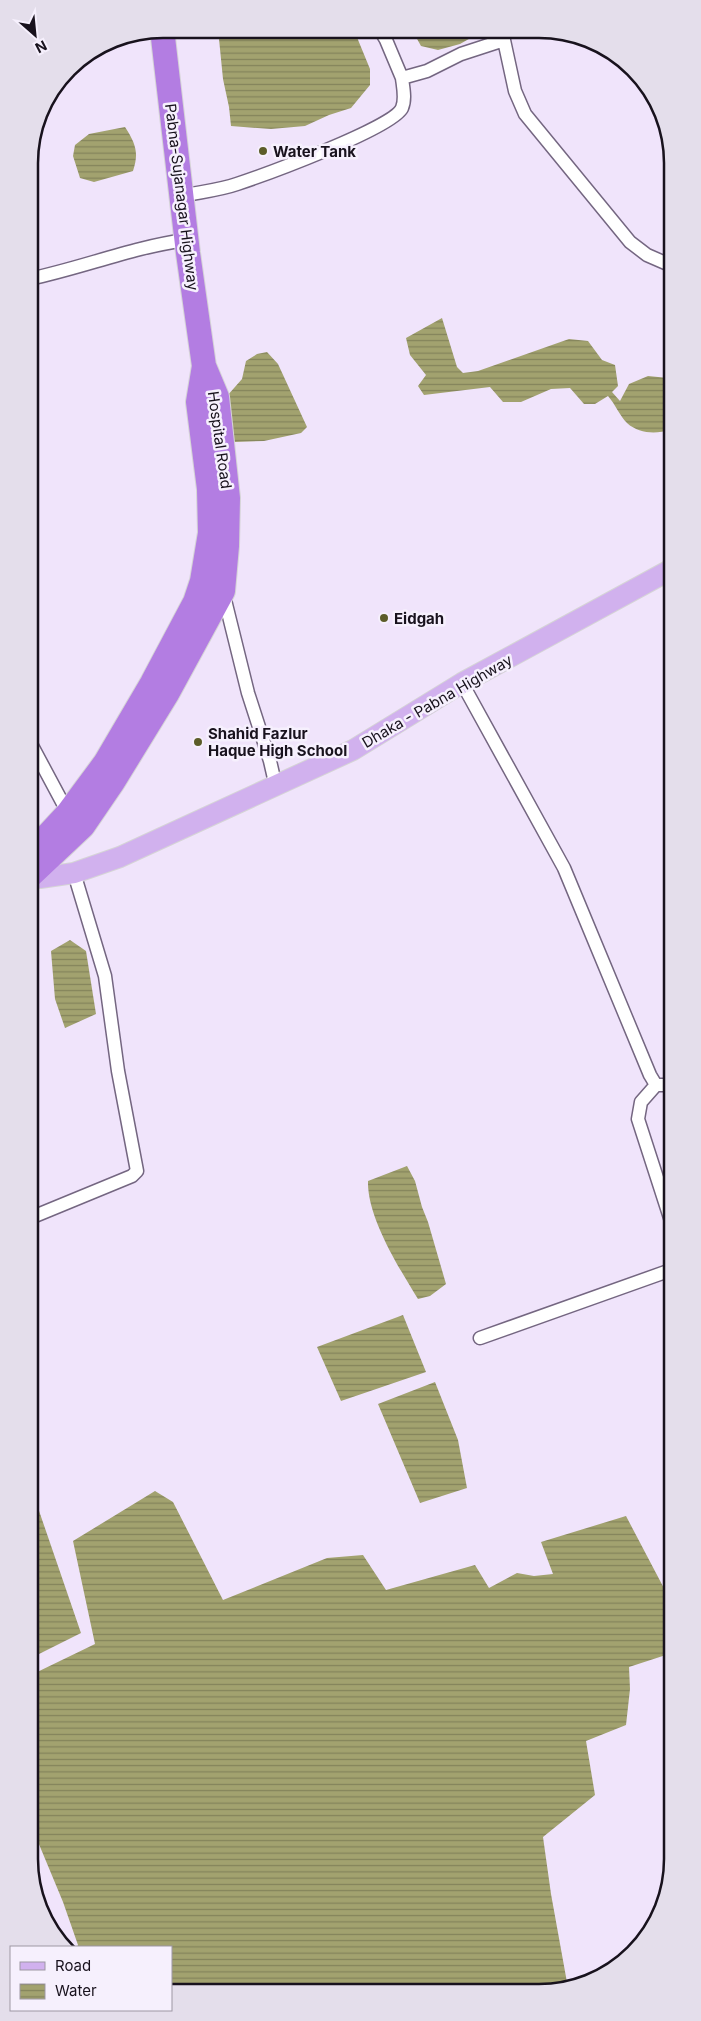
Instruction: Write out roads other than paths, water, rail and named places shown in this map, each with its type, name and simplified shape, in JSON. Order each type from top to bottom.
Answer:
[{"type":"highway","name":"Pabna-Sujanagar Highway","points":[[163,38],[186,240],[204,366]]},
{"type":"highway","name":"Hospital Road","points":[[38,868],[83,826],[113,782],[167,694],[227,546],[228,498],[217,397],[204,366]]},
{"type":"highway","name":"Hospital Road","points":[[38,845],[68,813],[105,763],[152,683],[195,602],[212,586]]},
{"type":"main road","name":"Dhaka - Pabna Highway","points":[[38,878],[74,873],[120,857],[353,750],[462,683],[664,573]]},
{"type":"street","points":[[181,196],[236,185],[331,149],[389,121],[402,108],[404,93],[402,78],[385,38]]},
{"type":"street","points":[[402,78],[427,71],[496,38]]},
{"type":"street","points":[[504,38],[515,91],[525,114],[630,242],[647,255],[664,262]]},
{"type":"street","points":[[38,277],[67,271],[160,244],[186,240]]},
{"type":"street","points":[[212,586],[270,761],[276,787]]},
{"type":"street","points":[[462,683],[564,868],[650,1075],[656,1085]]},
{"type":"street","points":[[38,757],[68,813]]},
{"type":"street","points":[[38,1215],[132,1176],[137,1171],[118,1071],[105,976],[74,873]]},
{"type":"street","points":[[663,1085],[656,1085],[641,1102],[638,1119],[663,1197]]},
{"type":"street","points":[[480,1338],[663,1273]]},
{"type":"water","points":[[219,38],[357,38],[370,69],[370,85],[351,108],[305,126],[271,129],[231,126],[223,79]]},
{"type":"water","points":[[416,38],[471,38],[460,44],[438,50],[421,46]]},
{"type":"water","points":[[125,127],[132,139],[136,154],[133,171],[94,182],[80,178],[73,156],[75,145],[89,134]]},
{"type":"water","points":[[442,318],[457,367],[463,373],[478,371],[569,339],[588,341],[602,360],[615,365],[618,386],[612,392],[620,401],[629,384],[648,376],[664,378],[664,431],[642,431],[632,427],[624,420],[608,396],[595,404],[584,404],[570,388],[551,389],[521,402],[503,402],[490,387],[424,395],[418,386],[426,375],[410,355],[406,338]]},
{"type":"water","points":[[267,352],[278,364],[307,427],[301,433],[264,441],[234,442],[227,396],[242,379],[246,361],[257,354]]},
{"type":"water","points":[[70,940],[86,951],[96,1014],[65,1028],[55,999],[51,951]]},
{"type":"water","points":[[407,1166],[415,1181],[446,1284],[430,1296],[418,1299],[402,1273],[378,1226],[369,1195],[368,1181]]},
{"type":"water","points":[[403,1315],[426,1372],[341,1401],[317,1347]]},
{"type":"water","points":[[435,1382],[458,1440],[467,1488],[420,1503],[378,1404]]},
{"type":"water","points":[[155,1491],[173,1502],[223,1600],[327,1558],[363,1555],[386,1590],[475,1565],[489,1588],[517,1573],[534,1576],[553,1574],[541,1542],[626,1516],[663,1587],[663,1656],[629,1667],[630,1689],[626,1725],[586,1741],[595,1795],[543,1837],[567,1980],[538,1984],[172,1984],[172,1946],[78,1946],[63,1902],[38,1842],[38,1672],[95,1644],[73,1541]]},
{"type":"water","points":[[38,1508],[81,1633],[38,1654]]},
{"type":"place","name":"Water Tank","points":[[263,151]]},
{"type":"place","name":"Eidgah","points":[[384,618]]},
{"type":"place","name":"Shahid Fazlur Haque High School","points":[[198,742]]}]
